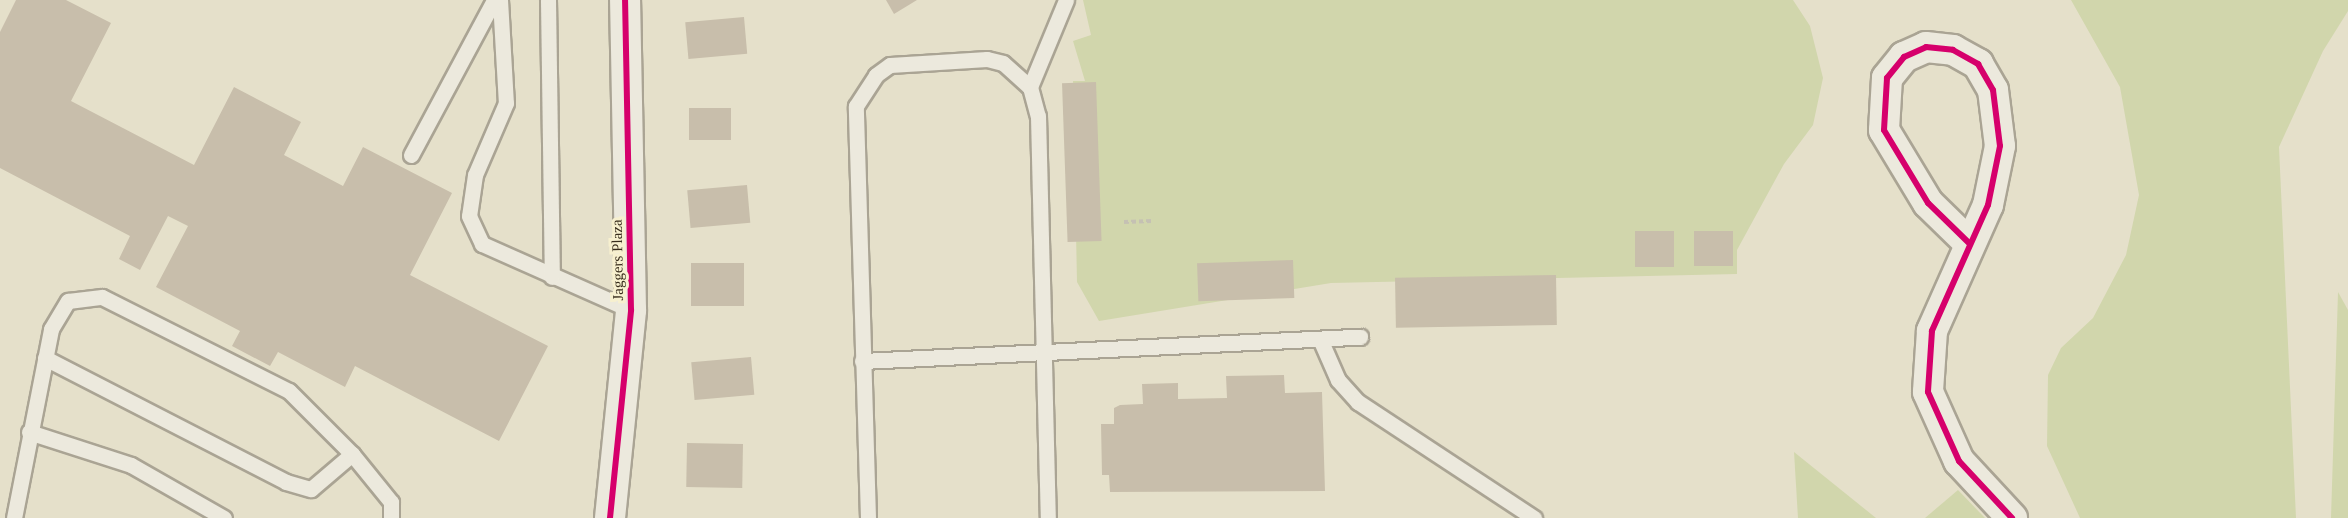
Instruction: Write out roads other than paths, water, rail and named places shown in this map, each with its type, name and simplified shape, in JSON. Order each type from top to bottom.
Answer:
[{"type":"street","name":"Jaggers Plaza","points":[[610,518],[631,310],[625,0]]},
{"type":"street","points":[[1969,243],[1928,203],[1884,130],[1887,78],[1904,57],[1926,47],[1953,50],[1978,64],[1997,106],[1996,180],[1932,331],[1928,392],[1959,461],[2012,518]]},
{"type":"lane","points":[[411,155],[494,0]]},
{"type":"lane","points":[[500,0],[506,103],[475,175],[469,216],[482,244],[552,277],[631,310]]},
{"type":"lane","points":[[548,0],[552,277]]},
{"type":"lane","points":[[1030,87],[1066,0]]},
{"type":"lane","points":[[868,518],[854,124],[863,92],[890,65],[964,59],[1003,63],[1030,87],[1038,116],[1048,518]]},
{"type":"lane","points":[[14,518],[29,432],[51,329],[68,301],[102,297],[289,391],[352,454],[391,502],[391,518]]},
{"type":"lane","points":[[862,361],[1360,337]]},
{"type":"lane","points":[[1320,339],[1338,380],[1358,402],[1534,518]]},
{"type":"lane","points":[[45,358],[286,482],[311,489],[352,454]]},
{"type":"lane","points":[[29,432],[131,465],[224,518]]}]
